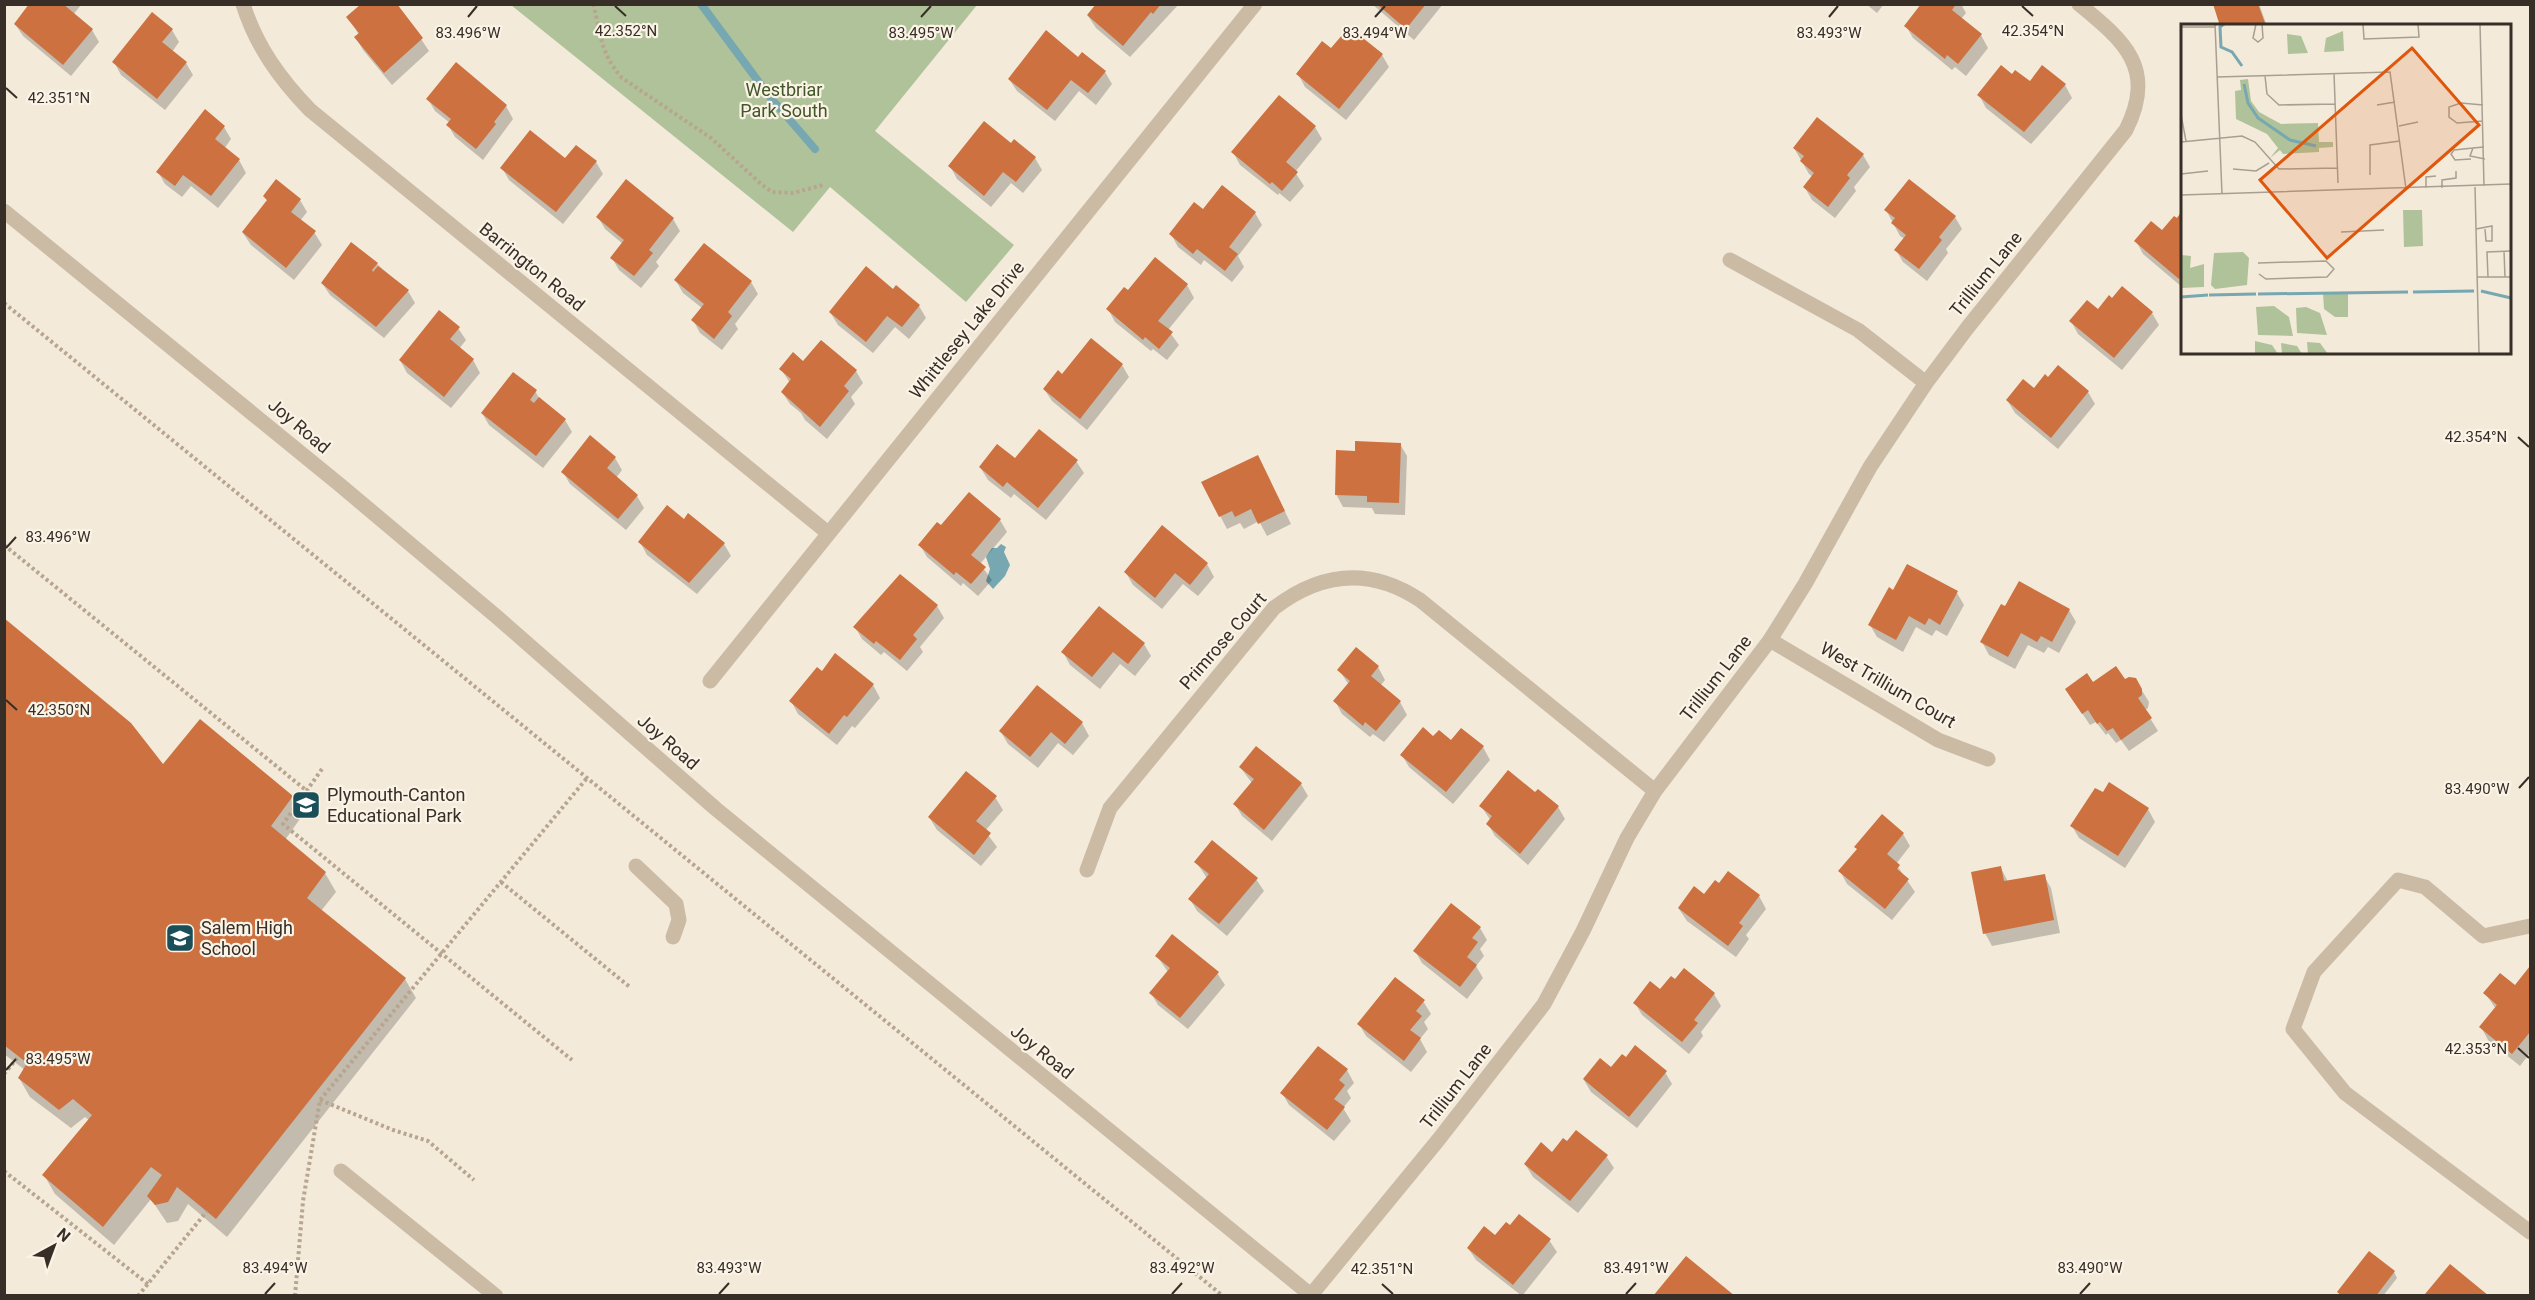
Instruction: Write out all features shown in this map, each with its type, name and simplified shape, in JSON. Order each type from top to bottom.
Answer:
[{"type":"street","name":"Barrington Road","points":[[243,4],[249,22],[271,64],[288,87],[310,110],[828,533]]},
{"type":"street","name":"Whittlesey Lake Drive","points":[[710,681],[1255,4]]},
{"type":"street","name":"Trillium Lane","points":[[1312,1295],[1439,1139],[1544,1004],[1583,931],[1627,838],[1654,791],[1770,640],[1805,584],[1870,467],[1926,383],[2126,130],[2138,97],[2137,78],[2132,58],[2124,45],[2079,4]]},
{"type":"street","name":"Joy Road","points":[[4,211],[392,529],[716,809],[1312,1295]]},
{"type":"street","points":[[1731,260],[1858,330],[1926,383]]},
{"type":"street","name":"Primrose Court","points":[[1087,870],[1110,808],[1274,608],[1293,593],[1315,583],[1339,578],[1358,578],[1388,583],[1420,600],[1654,791]]},
{"type":"street","name":"West Trillium Court","points":[[1770,640],[1938,740],[1988,759]]},
{"type":"street","points":[[636,866],[676,904],[680,920],[673,936]]},
{"type":"street","points":[[2530,926],[2483,936],[2425,887],[2398,880],[2314,972],[2293,1029],[2346,1093],[2530,1232]]},
{"type":"street","points":[[341,1171],[496,1296]]},
{"type":"path","points":[[593,4],[601,43],[611,65],[622,78],[711,138],[772,192],[794,193],[823,185]]},
{"type":"path","points":[[4,303],[1222,1296]]},
{"type":"path","points":[[4,545],[307,791]]},
{"type":"path","points":[[322,769],[283,824],[572,1060]]},
{"type":"path","points":[[295,1296],[303,1201],[320,1100],[587,778]]},
{"type":"path","points":[[501,882],[631,988]]},
{"type":"path","points":[[4,1074],[19,1056]]},
{"type":"path","points":[[320,1100],[393,1130],[428,1141],[474,1180]]},
{"type":"path","points":[[4,1171],[148,1284]]},
{"type":"path","points":[[138,1296],[207,1211]]},
{"type":"green space","name":"Westbriar Park South","points":[[511,5],[977,5],[875,131],[1014,245],[966,302],[830,187],[793,232]]},
{"type":"water","points":[[1001,544],[1006,547],[1004,552],[1010,565],[1005,576],[993,589],[986,581],[990,569],[986,557],[992,548],[997,548]]},
{"type":"building","points":[[29,4],[63,4],[93,29],[63,65],[14,24]]},
{"type":"building","points":[[361,4],[397,4],[423,38],[384,73],[354,37],[359,33],[346,17]]},
{"type":"building","points":[[1096,4],[1161,4],[1153,14],[1151,12],[1123,46],[1087,15]]},
{"type":"building","points":[[1377,4],[1426,4],[1406,29]]},
{"type":"building","points":[[1921,4],[1956,4],[1952,10],[1982,34],[1958,64],[1947,55],[1945,59],[1904,26]]},
{"type":"building","points":[[2213,4],[2258,4],[2265,24],[2219,24]]},
{"type":"building","points":[[152,12],[173,29],[162,42],[187,62],[157,99],[112,62]]},
{"type":"building","points":[[1349,27],[1383,54],[1339,109],[1296,74],[1322,41],[1331,48]]},
{"type":"building","points":[[1046,30],[1078,57],[1082,52],[1106,71],[1088,93],[1071,80],[1047,110],[1008,79]]},
{"type":"building","points":[[456,62],[507,105],[494,122],[496,124],[476,149],[446,125],[451,119],[426,99]]},
{"type":"building","points":[[2001,65],[2012,74],[2015,70],[2030,81],[2042,65],[2066,84],[2024,132],[1977,95]]},
{"type":"building","points":[[1279,95],[1316,126],[1286,162],[1298,172],[1282,191],[1231,152]]},
{"type":"building","points":[[205,109],[225,126],[215,139],[240,159],[211,196],[183,175],[175,186],[156,172]]},
{"type":"building","points":[[1817,117],[1864,154],[1847,175],[1850,178],[1828,207],[1803,187],[1814,173],[1800,161],[1804,156],[1793,148]]},
{"type":"building","points":[[984,121],[1011,143],[1014,139],[1036,157],[1016,182],[1003,172],[984,196],[948,166]]},
{"type":"building","points":[[530,130],[565,158],[576,145],[597,161],[556,212],[500,168]]},
{"type":"building","points":[[276,179],[301,199],[291,212],[316,231],[286,268],[242,232],[267,200],[263,196]]},
{"type":"building","points":[[626,179],[674,218],[649,250],[653,253],[634,276],[610,258],[624,240],[596,217]]},
{"type":"building","points":[[1909,179],[1956,216],[1939,237],[1942,240],[1919,269],[1894,250],[1906,235],[1891,223],[1895,218],[1884,210]]},
{"type":"building","points":[[1222,185],[1256,212],[1229,247],[1238,254],[1225,271],[1197,249],[1193,254],[1169,234],[1194,202],[1203,209]]},
{"type":"building","points":[[2181,212],[2181,276],[2179,279],[2134,241],[2151,221],[2162,230],[2174,216],[2177,218]]},
{"type":"building","points":[[351,242],[378,263],[372,270],[373,272],[378,266],[409,290],[376,327],[321,283]]},
{"type":"building","points":[[704,243],[752,281],[728,312],[732,316],[714,339],[691,320],[704,304],[674,280]]},
{"type":"building","points":[[1155,257],[1188,284],[1158,321],[1173,332],[1159,349],[1145,337],[1143,340],[1106,309],[1124,287],[1128,290]]},
{"type":"building","points":[[866,266],[893,289],[896,285],[920,305],[902,327],[887,316],[866,342],[829,312]]},
{"type":"building","points":[[2122,286],[2153,312],[2114,358],[2069,321],[2087,300],[2098,309],[2109,295],[2112,298]]},
{"type":"building","points":[[439,310],[460,327],[450,339],[474,359],[444,397],[399,360]]},
{"type":"building","points":[[1091,338],[1123,364],[1080,419],[1043,389],[1058,370],[1062,374]]},
{"type":"building","points":[[821,340],[857,370],[844,386],[849,391],[820,427],[781,392],[791,379],[779,369],[793,352],[803,361]]},
{"type":"building","points":[[2058,365],[2089,391],[2051,438],[2006,400],[2023,379],[2034,388],[2045,374],[2048,377]]},
{"type":"building","points":[[513,372],[537,390],[530,400],[534,403],[539,397],[566,419],[536,456],[481,413]]},
{"type":"building","points":[[1039,429],[1078,460],[1038,508],[1007,482],[1003,487],[979,467],[997,444],[1015,458]]},
{"type":"building","points":[[590,435],[616,457],[607,468],[638,495],[618,519],[561,472]]},
{"type":"building","points":[[1355,441],[1401,443],[1399,503],[1367,502],[1367,496],[1335,495],[1336,450],[1355,451]]},
{"type":"building","points":[[1258,455],[1285,511],[1258,524],[1251,509],[1235,517],[1232,511],[1219,517],[1201,482]]},
{"type":"building","points":[[969,492],[1001,519],[971,555],[986,567],[971,584],[956,572],[954,575],[918,545],[937,522],[941,525]]},
{"type":"building","points":[[667,505],[684,519],[688,513],[725,543],[689,583],[638,542]]},
{"type":"building","points":[[1162,525],[1208,563],[1190,585],[1175,573],[1155,598],[1124,572]]},
{"type":"building","points":[[1907,564],[1958,591],[1940,625],[1929,618],[1925,625],[1909,616],[1896,640],[1868,625],[1889,587],[1893,590]]},
{"type":"building","points":[[900,574],[938,605],[913,635],[917,639],[900,660],[876,641],[874,644],[853,627]]},
{"type":"building","points":[[2019,581],[2070,609],[2052,642],[2041,636],[2037,642],[2021,633],[2008,657],[1980,642],[2001,604],[2005,606]]},
{"type":"building","points":[[1099,606],[1145,643],[1128,664],[1113,652],[1092,677],[1061,652]]},
{"type":"building","name":"Salem High School","points":[[4,618],[131,723],[163,764],[200,719],[293,796],[271,826],[326,872],[307,898],[406,978],[216,1219],[177,1187],[168,1202],[155,1205],[147,1196],[162,1175],[151,1167],[103,1227],[42,1175],[92,1115],[73,1099],[59,1110],[18,1078],[27,1063],[4,1045]]},
{"type":"building","points":[[1356,647],[1379,666],[1371,676],[1401,701],[1376,731],[1365,722],[1363,726],[1333,701],[1350,681],[1337,670]]},
{"type":"building","points":[[835,653],[874,684],[847,717],[844,715],[829,734],[789,701],[817,667],[822,671]]},
{"type":"building","points":[[2116,666],[2125,679],[2136,678],[2142,689],[2142,695],[2138,698],[2152,718],[2121,740],[2113,728],[2107,731],[2100,722],[2097,724],[2088,710],[2082,714],[2065,689],[2087,673],[2093,682]]},
{"type":"building","points":[[1037,685],[1083,722],[1065,744],[1051,732],[1030,757],[999,731]]},
{"type":"building","points":[[1423,727],[1433,736],[1439,730],[1451,740],[1461,728],[1484,746],[1446,792],[1400,755]]},
{"type":"building","points":[[1256,746],[1302,783],[1264,830],[1233,804],[1254,779],[1239,767]]},
{"type":"building","points":[[1508,770],[1535,792],[1538,789],[1559,806],[1520,854],[1486,824],[1492,816],[1479,806]]},
{"type":"building","points":[[966,771],[997,796],[976,821],[991,833],[974,855],[928,817]]},
{"type":"building","points":[[2109,782],[2149,808],[2118,856],[2070,826],[2095,788],[2103,792]]},
{"type":"building","points":[[1882,814],[1904,833],[1887,854],[1900,865],[1897,869],[1909,879],[1885,909],[1838,871],[1857,849],[1854,847]]},
{"type":"building","points":[[1212,840],[1258,878],[1219,924],[1188,899],[1209,874],[1194,862]]},
{"type":"building","points":[[2001,866],[2004,881],[2045,874],[2054,920],[1983,934],[1971,872]]},
{"type":"building","points":[[1728,871],[1760,895],[1739,923],[1743,926],[1728,946],[1678,908],[1694,886],[1704,894],[1715,880],[1719,883]]},
{"type":"building","points":[[1451,903],[1481,927],[1472,938],[1478,942],[1467,957],[1477,965],[1460,987],[1413,951]]},
{"type":"building","points":[[1172,934],[1219,972],[1180,1018],[1149,993],[1170,968],[1155,956]]},
{"type":"building","points":[[2530,966],[2530,1032],[2512,1054],[2479,1027],[2497,1005],[2483,993],[2500,973],[2515,985]]},
{"type":"building","points":[[1684,968],[1715,993],[1694,1020],[1698,1023],[1682,1042],[1633,1003],[1650,981],[1660,989],[1671,976],[1675,979]]},
{"type":"building","points":[[1395,977],[1425,1000],[1416,1011],[1422,1016],[1410,1030],[1421,1038],[1404,1061],[1357,1024]]},
{"type":"building","points":[[1635,1045],[1667,1071],[1629,1117],[1583,1079],[1600,1058],[1611,1067],[1622,1054],[1626,1057]]},
{"type":"building","points":[[1318,1046],[1348,1069],[1339,1080],[1345,1085],[1334,1099],[1345,1107],[1327,1130],[1280,1093]]},
{"type":"building","points":[[1576,1130],[1608,1155],[1570,1201],[1524,1164],[1541,1142],[1552,1152],[1563,1138],[1567,1141]]},
{"type":"building","points":[[1519,1214],[1551,1239],[1513,1285],[1467,1248],[1484,1226],[1495,1235],[1506,1222],[1510,1225]]},
{"type":"building","points":[[2369,1251],[2395,1271],[2376,1296],[2342,1296],[2337,1292]]},
{"type":"building","points":[[1686,1256],[1735,1296],[1653,1296]]},
{"type":"building","points":[[2450,1264],[2489,1296],[2428,1296],[2425,1294]]},
{"type":"waterway","points":[[701,4],[770,97],[815,149]]},
{"type":"place","name":"Plymouth-Canton Educational Park","points":[[306,805]]},
{"type":"place","name":"Salem High School","points":[[180,938]]}]
